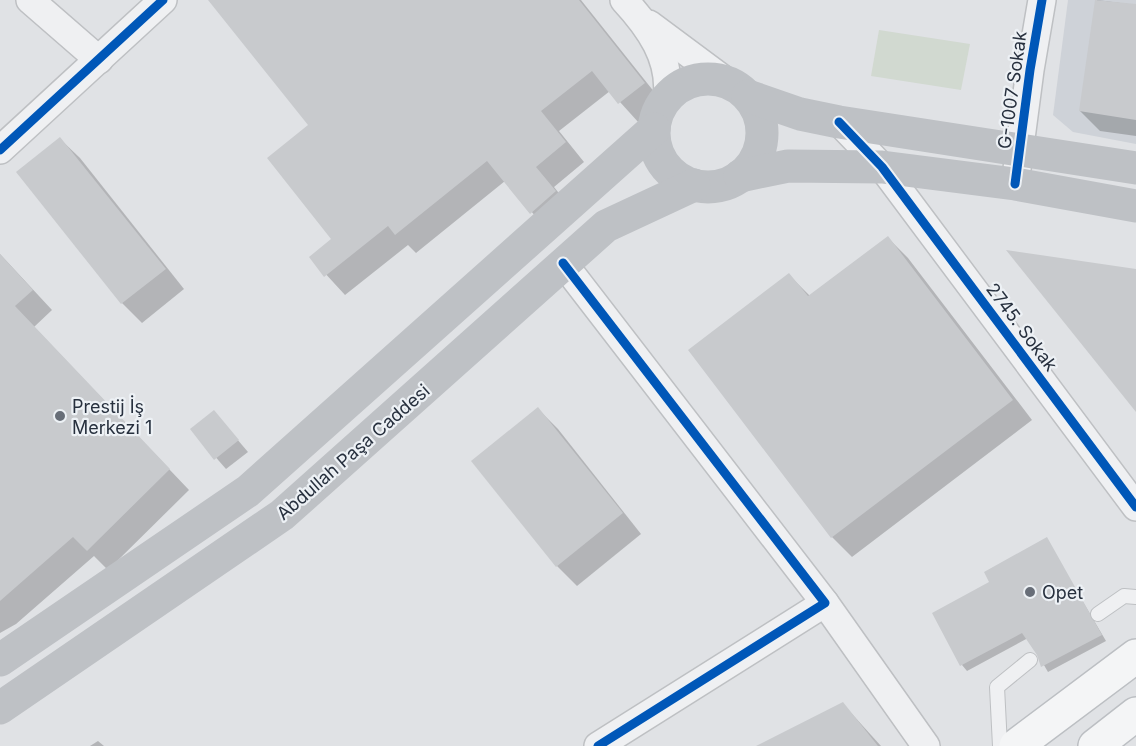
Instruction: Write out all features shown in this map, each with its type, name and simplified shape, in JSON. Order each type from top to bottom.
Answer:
[{"type":"main road","points":[[1136,168],[800,114],[714,79],[688,82],[667,98],[656,117],[654,129],[656,147],[664,164],[677,177],[694,185],[718,186],[740,176],[788,166],[882,167],[1015,184],[1136,206]]},
{"type":"main road","points":[[737,89],[756,109],[762,138],[758,153],[740,176]]},
{"type":"main road","points":[[0,660],[248,491],[654,129]]},
{"type":"main road","name":"Abdullah Paşa Caddesi","points":[[0,708],[282,515],[606,225],[694,185]]},
{"type":"main road","points":[[1016,746],[1136,656]]},
{"type":"main road","points":[[1095,746],[1136,714]]},
{"type":"street","points":[[30,0],[99,60]]},
{"type":"street","points":[[0,150],[164,0]]},
{"type":"street","name":"G-1007 Sokak","points":[[1015,184],[1042,0]]},
{"type":"street","points":[[631,8],[737,89]]},
{"type":"street","points":[[631,8],[663,58],[669,82],[667,98]]},
{"type":"street","name":"2745. Sokak","points":[[839,122],[882,167],[1136,507]]},
{"type":"street","points":[[563,263],[825,603],[926,746]]},
{"type":"street","points":[[598,746],[825,603]]},
{"type":"lane","points":[[1098,614],[1124,596],[1136,597]]},
{"type":"lane","points":[[1000,746],[997,687],[1030,660]]},
{"type":"shaded area","points":[[1068,0],[1136,0],[1136,144],[1073,132],[1053,115]]},
{"type":"shaded area","points":[[879,30],[970,44],[961,90],[871,76]]},
{"type":"building","points":[[208,0],[579,0],[645,83],[618,104],[592,71],[541,111],[566,142],[536,167],[556,191],[530,214],[487,161],[395,235],[388,226],[324,277],[309,257],[331,239],[267,158],[308,125]]},
{"type":"building","points":[[1095,0],[1136,4],[1136,120],[1079,111]]},
{"type":"building","points":[[60,137],[166,269],[121,304],[16,172]]},
{"type":"building","points":[[888,236],[1013,400],[831,538],[688,350],[789,273],[808,296]]},
{"type":"building","points":[[1006,250],[1136,269],[1136,412]]},
{"type":"building","name":"Prestij İş Merkezi 1","points":[[0,254],[33,290],[15,306],[170,469],[87,551],[73,537],[0,601]]},
{"type":"building","points":[[538,407],[623,513],[556,567],[471,461]]},
{"type":"building","points":[[214,410],[239,440],[214,460],[190,429]]},
{"type":"building","points":[[1047,537],[1102,635],[1041,667],[1037,655],[1022,633],[960,666],[932,613],[989,582],[984,572]]},
{"type":"building","points":[[843,702],[878,746],[756,746]]},
{"type":"cycle path","points":[[0,150],[163,0]]},
{"type":"cycle path","points":[[1015,184],[1042,0]]},
{"type":"cycle path","points":[[839,122],[882,167],[1136,507]]},
{"type":"cycle path","points":[[563,263],[825,603],[598,746]]},
{"type":"place","name":"Prestij İş Merkezi 1","points":[[60,416]]},
{"type":"place","name":"Opet","points":[[1030,592]]}]
